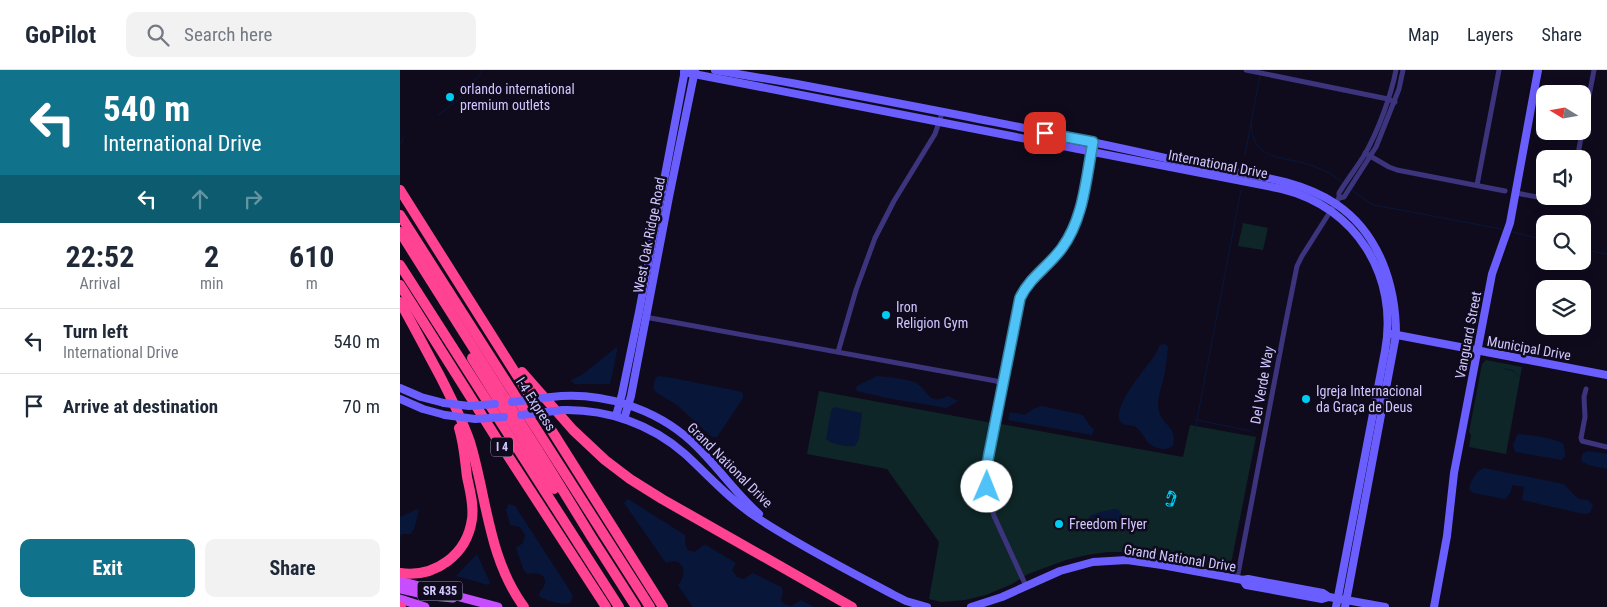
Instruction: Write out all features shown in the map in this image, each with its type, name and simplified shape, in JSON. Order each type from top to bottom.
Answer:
[{"type":"highway","points":[[400,190],[663,607]]},
{"type":"highway","name":"I-4 Express","points":[[400,215],[650,607]]},
{"type":"highway","points":[[400,232],[630,607]]},
{"type":"highway","points":[[400,242],[504,403]]},
{"type":"highway","points":[[400,265],[619,607]]},
{"type":"highway","name":"I 4","points":[[400,285],[490,429],[606,607]]},
{"type":"highway","points":[[400,302],[456,408],[464,427],[474,455],[498,558],[508,581],[524,606]]},
{"type":"highway","points":[[506,357],[573,430],[624,474],[662,499],[852,607]]},
{"type":"highway","points":[[400,573],[422,573],[441,566],[458,551],[469,532],[472,506],[456,408]]},
{"type":"highway","points":[[512,416],[636,607]]},
{"type":"main road","name":"SR 435","points":[[400,581],[498,607]]},
{"type":"main road","points":[[400,589],[435,597],[480,602]]},
{"type":"main road","name":"SR 435","points":[[400,599],[425,607]]},
{"type":"street","name":"International Drive","points":[[715,70],[1093,142],[1288,183],[1314,192],[1335,204],[1340,217],[1359,237],[1378,270],[1392,334],[1382,413],[1362,519],[1340,601],[1336,607]]},
{"type":"street","points":[[1246,70],[1395,102]]},
{"type":"street","name":"Del Verde Way","points":[[1240,580],[1296,273],[1302,256],[1335,204],[1339,192],[1365,153],[1388,99],[1396,70]]},
{"type":"street","name":"Del Verde Way","points":[[1335,204],[1344,197],[1376,147],[1395,102],[1403,70]]},
{"type":"street","points":[[1477,185],[1499,70]]},
{"type":"street","name":"Vanguard Street","points":[[1434,607],[1447,536],[1454,474],[1477,351],[1492,274],[1508,229],[1516,193],[1538,70]]},
{"type":"street","points":[[1579,150],[1594,70]]},
{"type":"street","name":"International Drive","points":[[685,71],[1282,189],[1335,204]]},
{"type":"street","name":"West Oak Ridge Road","points":[[624,404],[685,71]]},
{"type":"street","name":"West Oak Ridge Road","points":[[624,404],[645,317],[668,196],[695,72]]},
{"type":"street","points":[[807,96],[832,91]]},
{"type":"street","points":[[828,100],[834,97],[851,95]]},
{"type":"street","points":[[838,352],[856,290],[875,238],[894,201],[935,134],[942,113]]},
{"type":"street","points":[[1026,586],[994,516],[987,487],[987,465],[1020,298],[1026,286],[1060,251],[1076,224],[1093,142]]},
{"type":"street","points":[[1365,153],[1388,167],[1397,170],[1504,191]]},
{"type":"street","points":[[1516,193],[1536,197]]},
{"type":"street","points":[[645,317],[1002,384]]},
{"type":"street","name":"International Drive","points":[[1340,601],[1356,501],[1376,398],[1392,334]]},
{"type":"street","name":"Municipal Drive","points":[[1392,334],[1607,375]]},
{"type":"street","name":"Grand National Drive","points":[[400,388],[421,397],[444,403],[473,406],[551,397],[587,397],[624,404],[655,416],[693,442],[748,505],[778,530]]},
{"type":"street","points":[[1586,389],[1582,441],[1607,447]]},
{"type":"street","points":[[1376,398],[1382,413]]},
{"type":"street","name":"Grand National Drive","points":[[400,399],[423,409],[445,415],[475,419],[563,410],[592,411],[620,418],[654,432],[684,453],[749,512],[778,530],[894,595],[906,601],[927,607]]},
{"type":"street","points":[[620,418],[624,404]]},
{"type":"street","points":[[1356,501],[1357,509],[1362,519]]},
{"type":"street","name":"Grand National Drive","points":[[972,607],[1002,597],[1060,571],[1081,564],[1127,560],[1240,580],[1246,585],[1269,590],[1385,607]]},
{"type":"green space","points":[[1243,223],[1268,228],[1263,250],[1238,246]]},
{"type":"green space","points":[[1486,360],[1522,367],[1506,454],[1469,447],[1471,435],[1469,432],[1482,364]]},
{"type":"green space","points":[[819,391],[998,424],[1006,392],[1001,424],[1183,457],[1190,425],[1256,437],[1230,569],[1227,571],[1145,552],[1108,552],[1066,560],[1028,574],[1012,584],[986,595],[965,600],[941,602],[929,599],[939,542],[887,469],[807,454]]},
{"type":"water","points":[[1160,345],[1168,346],[1158,408],[1161,417],[1172,430],[1174,439],[1173,446],[1166,449],[1155,447],[1149,443],[1135,427],[1122,423],[1119,415],[1130,388]]},
{"type":"water","points":[[617,347],[610,384],[574,384],[571,380],[582,375]]},
{"type":"water","points":[[658,376],[738,391],[743,393],[743,398],[717,437],[712,437],[677,405],[657,393],[653,388],[655,379]]},
{"type":"water","points":[[877,376],[913,382],[921,386],[932,398],[941,399],[948,396],[958,401],[946,408],[857,391],[857,386]]},
{"type":"water","points":[[1042,406],[1083,415],[1094,429],[1092,435],[1008,420],[1010,412],[1025,415],[1033,409]]},
{"type":"water","points":[[834,407],[862,413],[859,439],[855,446],[840,445],[826,439],[831,411]]},
{"type":"water","points":[[1519,434],[1548,438],[1564,444],[1565,456],[1562,460],[1515,452],[1513,445]]},
{"type":"water","points":[[1589,451],[1607,454],[1607,469],[1582,462],[1583,453]]},
{"type":"water","points":[[1484,468],[1564,484],[1575,496],[1588,500],[1593,505],[1590,513],[1584,514],[1522,500],[1524,487],[1512,485],[1511,492],[1505,499],[1473,493],[1469,489],[1472,479]]},
{"type":"water","points":[[628,499],[685,535],[685,544],[688,550],[695,552],[706,545],[736,563],[732,570],[737,577],[744,579],[753,573],[781,587],[783,591],[781,601],[786,605],[792,606],[801,600],[814,607],[693,607],[678,585],[683,576],[684,571],[682,567],[677,562],[666,563],[624,503]]},
{"type":"water","points":[[509,504],[515,506],[567,586],[573,596],[570,603],[554,602],[539,596],[545,579],[541,575],[528,574],[524,571],[516,548],[523,543],[525,535],[520,527],[510,525],[506,509]]},
{"type":"water","points":[[417,509],[419,511],[414,529],[411,534],[401,534],[400,541],[400,517]]},
{"type":"water","points":[[1114,509],[1119,510],[1122,515],[1116,526],[1090,527],[1090,516]]},
{"type":"water","points":[[477,554],[490,583],[488,585],[456,576]]},
{"type":"waterway","points":[[438,115],[462,97],[483,70]]},
{"type":"waterway","points":[[1245,155],[1260,75]]},
{"type":"waterway","points":[[1251,122],[1254,139],[1264,152],[1275,157],[1314,166],[1342,182]]},
{"type":"waterway","points":[[400,145],[404,137]]},
{"type":"waterway","points":[[1195,430],[1241,190]]},
{"type":"waterway","points":[[1352,190],[1374,205],[1501,229]]},
{"type":"waterway","points":[[1513,232],[1536,238]]},
{"type":"waterway","points":[[1591,251],[1607,254]]},
{"type":"waterway","points":[[1505,369],[1514,371],[1520,377]]},
{"type":"waterway","points":[[1466,433],[1475,386]]},
{"type":"waterway","points":[[1197,420],[1251,431]]},
{"type":"railway","points":[[1167,504],[1172,505],[1175,496],[1170,492],[1168,497]]},
{"type":"place","name":"orlando international premium outlets","points":[[450,97]]},
{"type":"place","name":"Iron Religion Gym","points":[[886,315]]},
{"type":"place","name":"Igreja Internacional da Graça de Deus","points":[[1306,399]]},
{"type":"place","name":"Freedom Flyer","points":[[1059,524]]},
{"type":"route","points":[[987,487],[987,465],[1016,309],[1026,286],[1057,256],[1076,224],[1093,142],[1045,133]]}]
